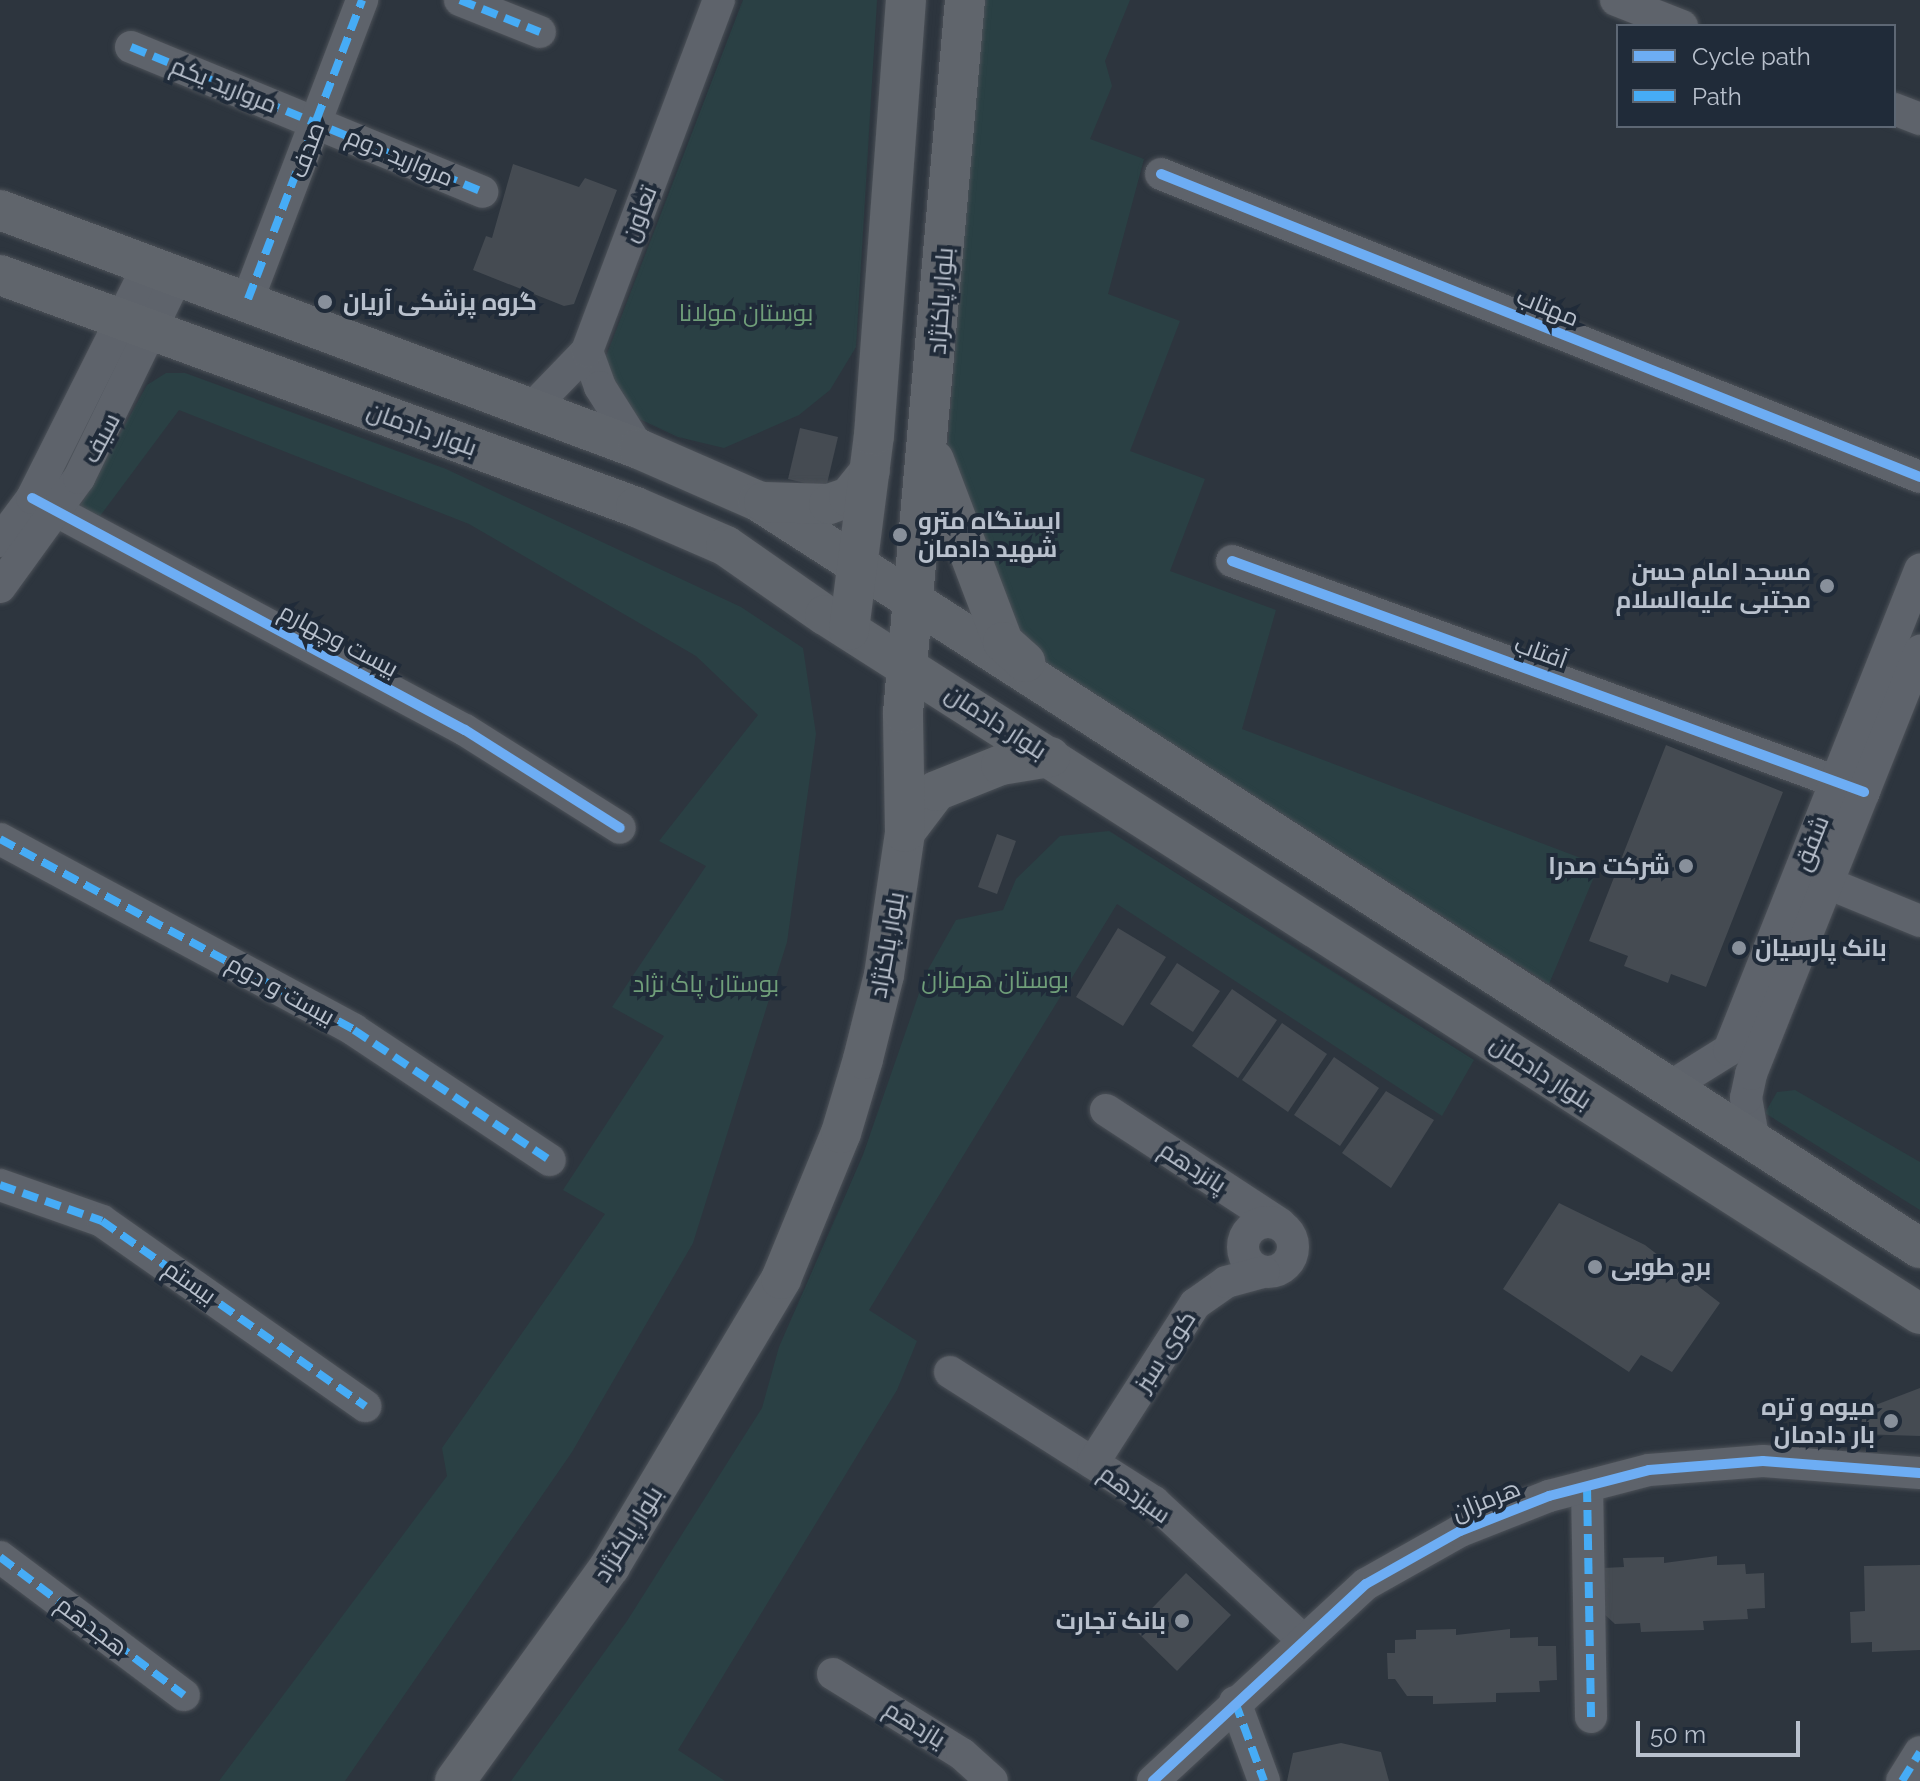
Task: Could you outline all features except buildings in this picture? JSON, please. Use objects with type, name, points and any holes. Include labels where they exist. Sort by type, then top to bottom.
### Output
[{"type":"main road","points":[[849,630],[861,567],[872,453],[906,0]]},
{"type":"main road","name":"بلوار پاکنژاد","points":[[455,1781],[610,1566],[781,1279],[841,1133],[863,1059],[884,975],[905,832],[908,666],[917,603],[965,0]]},
{"type":"main road","points":[[0,210],[248,299],[530,410],[639,449],[758,501],[1920,1248]]},
{"type":"main road","name":"بلوار دادمان","points":[[0,275],[137,328],[636,507],[726,546],[849,630],[1920,1314]]},
{"type":"main road","points":[[872,453],[901,459],[930,450],[1003,642],[1066,700]]},
{"type":"main road","points":[[758,501],[829,504],[849,497],[872,453]]},
{"type":"main road","points":[[905,832],[936,791],[1001,765],[1050,757]]},
{"type":"street","name":"صدف","points":[[248,299],[318,123],[362,0]]},
{"type":"street","points":[[460,0],[540,32]]},
{"type":"street","name":"تعاون","points":[[530,410],[587,351],[719,0]]},
{"type":"street","points":[[1616,0],[1677,24]]},
{"type":"street","name":"مروارید یکم","points":[[131,47],[318,123]]},
{"type":"street","points":[[1896,110],[1920,119]]},
{"type":"street","name":"مروارید دوم","points":[[318,123],[482,192]]},
{"type":"street","name":"مهتاب","points":[[1161,174],[1920,477]]},
{"type":"street","name":"سیف","points":[[0,587],[137,328],[163,269]]},
{"type":"street","points":[[587,351],[600,387],[639,449]]},
{"type":"street","name":"سیف","points":[[0,541],[46,505]]},
{"type":"street","name":"بیست وچهارم","points":[[46,505],[465,730],[620,828]]},
{"type":"street","name":"آفتاب","points":[[1232,561],[1850,786]]},
{"type":"street","name":"شفق","points":[[1894,714],[1920,570]]},
{"type":"street","name":"شفق","points":[[1668,1088],[1729,1050],[1813,877],[1850,786],[1894,714],[1920,651]]},
{"type":"street","name":"بیست و دوم","points":[[0,839],[354,1030],[550,1160]]},
{"type":"street","points":[[1813,877],[1920,921]]},
{"type":"street","name":"شفق","points":[[1754,1142],[1746,1098],[1751,1074],[1813,877]]},
{"type":"street","name":"پانزدهم","points":[[1106,1110],[1280,1224],[1292,1237],[1292,1255],[1282,1269],[1264,1272]]},
{"type":"street","name":"بیستم","points":[[0,1185],[102,1221],[365,1406]]},
{"type":"street","name":"کوی سبز","points":[[1093,1463],[1195,1304],[1226,1282],[1264,1272]]},
{"type":"street","name":"سیزدهم","points":[[950,1372],[1154,1502],[1302,1639]]},
{"type":"street","name":"هرمزان","points":[[1153,1781],[1302,1639],[1366,1584],[1460,1531],[1587,1486],[1649,1470],[1763,1461],[1920,1473]]},
{"type":"street","points":[[1587,1486],[1591,1717]]},
{"type":"street","name":"هجدهم","points":[[0,1557],[184,1695]]},
{"type":"street","name":"یازدهم","points":[[833,1674],[962,1754],[992,1781]]},
{"type":"street","points":[[1235,1702],[1264,1781]]},
{"type":"street","points":[[1902,1781],[1920,1752]]},
{"type":"green space","name":"بوستان مولانا","points":[[743,0],[877,0],[856,347],[830,390],[799,415],[724,448],[678,437],[633,416],[602,367]]},
{"type":"green space","points":[[981,0],[1130,0],[1105,61],[1112,86],[1090,139],[1144,159],[1108,294],[1180,321],[1130,451],[1205,479],[1170,571],[1276,610],[1242,729],[1599,865],[1549,984],[1023,648],[951,482],[948,444]]},
{"type":"green space","name":"بوستان پاک نژاد","points":[[166,373],[185,373],[446,469],[741,607],[803,648],[816,734],[787,942],[693,1243],[572,1452],[345,1781],[219,1781],[447,1476],[442,1448],[605,1214],[563,1190],[664,1036],[612,1007],[706,866],[659,841],[758,715],[696,656],[469,524],[179,410],[100,516],[79,508],[147,385]]},
{"type":"green space","name":"بوستان هرمزان","points":[[1109,831],[1474,1060],[1442,1116],[1117,904],[869,1310],[917,1341],[897,1390],[678,1750],[725,1781],[511,1781],[627,1621],[762,1408],[779,1347],[863,1155],[926,973],[956,920],[1003,910],[1016,879],[1060,836]]},
{"type":"green space","points":[[1795,1090],[1920,1162],[1920,1210],[1765,1113],[1777,1092]]},
{"type":"marked path","points":[[248,299],[362,0]]},
{"type":"marked path","points":[[460,0],[540,32]]},
{"type":"marked path","points":[[131,47],[482,192]]},
{"type":"marked path","points":[[0,839],[354,1030],[550,1160]]},
{"type":"marked path","points":[[0,1185],[102,1221],[365,1406]]},
{"type":"marked path","points":[[1587,1486],[1591,1717]]},
{"type":"marked path","points":[[0,1557],[184,1695]]},
{"type":"marked path","points":[[1235,1702],[1264,1781]]},
{"type":"marked path","points":[[1902,1781],[1920,1752]]},
{"type":"cycle path","points":[[1161,174],[1920,477]]},
{"type":"cycle path","points":[[32,498],[465,730],[620,828]]},
{"type":"cycle path","points":[[1232,561],[1864,792]]},
{"type":"cycle path","points":[[1153,1781],[1366,1584],[1460,1531],[1549,1496],[1649,1470],[1763,1461],[1920,1473]]},
{"type":"place","name":"گروه پزشکی آریان","points":[[325,302]]},
{"type":"place","name":"ایستگاه مترو شهید دادمان","points":[[900,535]]},
{"type":"place","name":"مسجد امام حسن مجتبی علیه‌السلام","points":[[1827,586]]},
{"type":"place","name":"شرکت صدرا","points":[[1686,866]]},
{"type":"place","name":"بانک پارسیان","points":[[1739,948]]},
{"type":"place","name":"برج طوبی","points":[[1595,1267]]},
{"type":"place","name":"میوه و تره بار دادمان","points":[[1891,1421]]},
{"type":"place","name":"بانک تجارت","points":[[1182,1621]]}]
